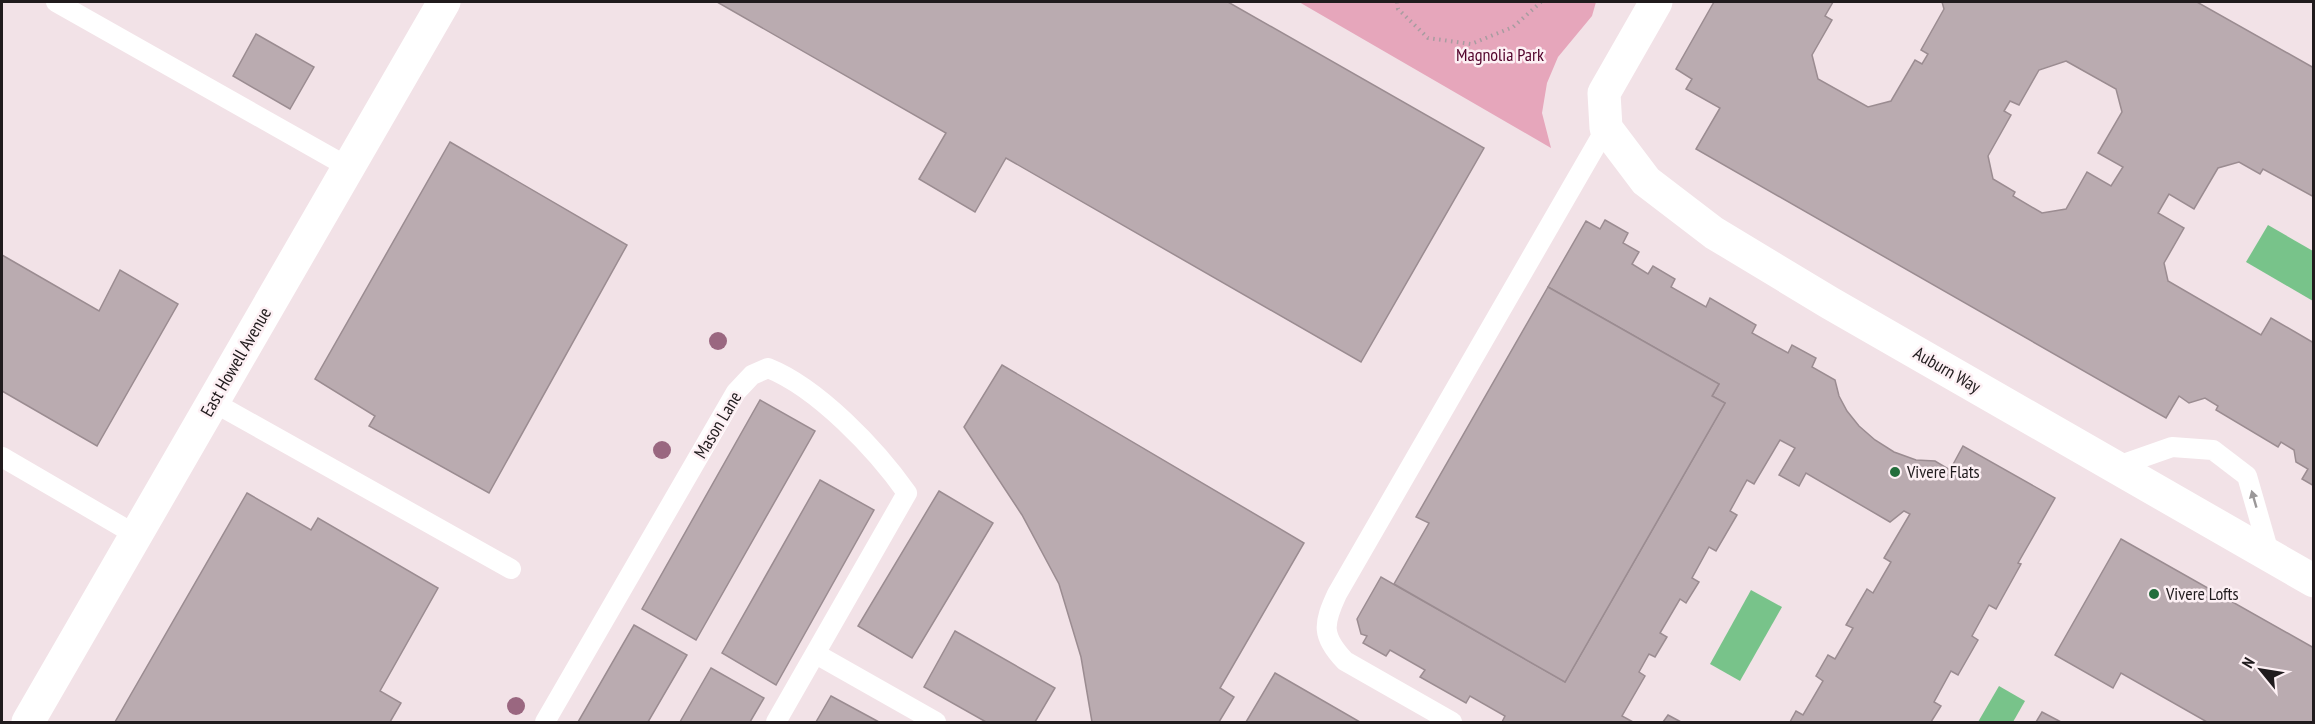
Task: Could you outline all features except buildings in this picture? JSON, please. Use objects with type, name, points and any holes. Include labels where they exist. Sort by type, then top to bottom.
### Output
[{"type":"street","name":"East Howell Avenue","points":[[28,723],[444,2]]},
{"type":"street","points":[[1606,128],[1604,93],[1656,2]]},
{"type":"street","name":"Auburn Way","points":[[1606,128],[1646,181],[1714,233],[1840,309],[2313,580]]},
{"type":"lane","points":[[56,2],[348,167]]},
{"type":"lane","points":[[1452,723],[1345,661],[1331,646],[1325,620],[1336,594],[1606,128]]},
{"type":"lane","name":"Mason Lane","points":[[545,723],[736,392],[752,375],[768,368],[780,373],[816,398],[855,432],[888,467],[907,493],[776,723]]},
{"type":"lane","points":[[213,402],[511,569]]},
{"type":"lane","points":[[2115,467],[2172,447],[2213,450],[2247,476],[2270,556]]},
{"type":"lane","points":[[2,457],[136,535]]},
{"type":"lane","points":[[816,654],[936,723]]},
{"type":"path","points":[[1397,2],[1398,9],[1428,38],[1471,44],[1513,27],[1541,2]]},
{"type":"green space","name":"Magnolia Park","points":[[1299,2],[1596,2],[1592,16],[1558,57],[1547,83],[1542,113],[1551,148]]},
{"type":"shaded area","points":[[2268,225],[2313,251],[2313,301],[2246,262]]},
{"type":"shaded area","points":[[1751,590],[1782,607],[1740,681],[1710,664]]},
{"type":"shaded area","points":[[1999,686],[2025,701],[2013,722],[1978,722]]},
{"type":"place","name":"Vivere Flats","points":[[1895,472]]},
{"type":"place","name":"Vivere Lofts","points":[[2154,594]]}]
